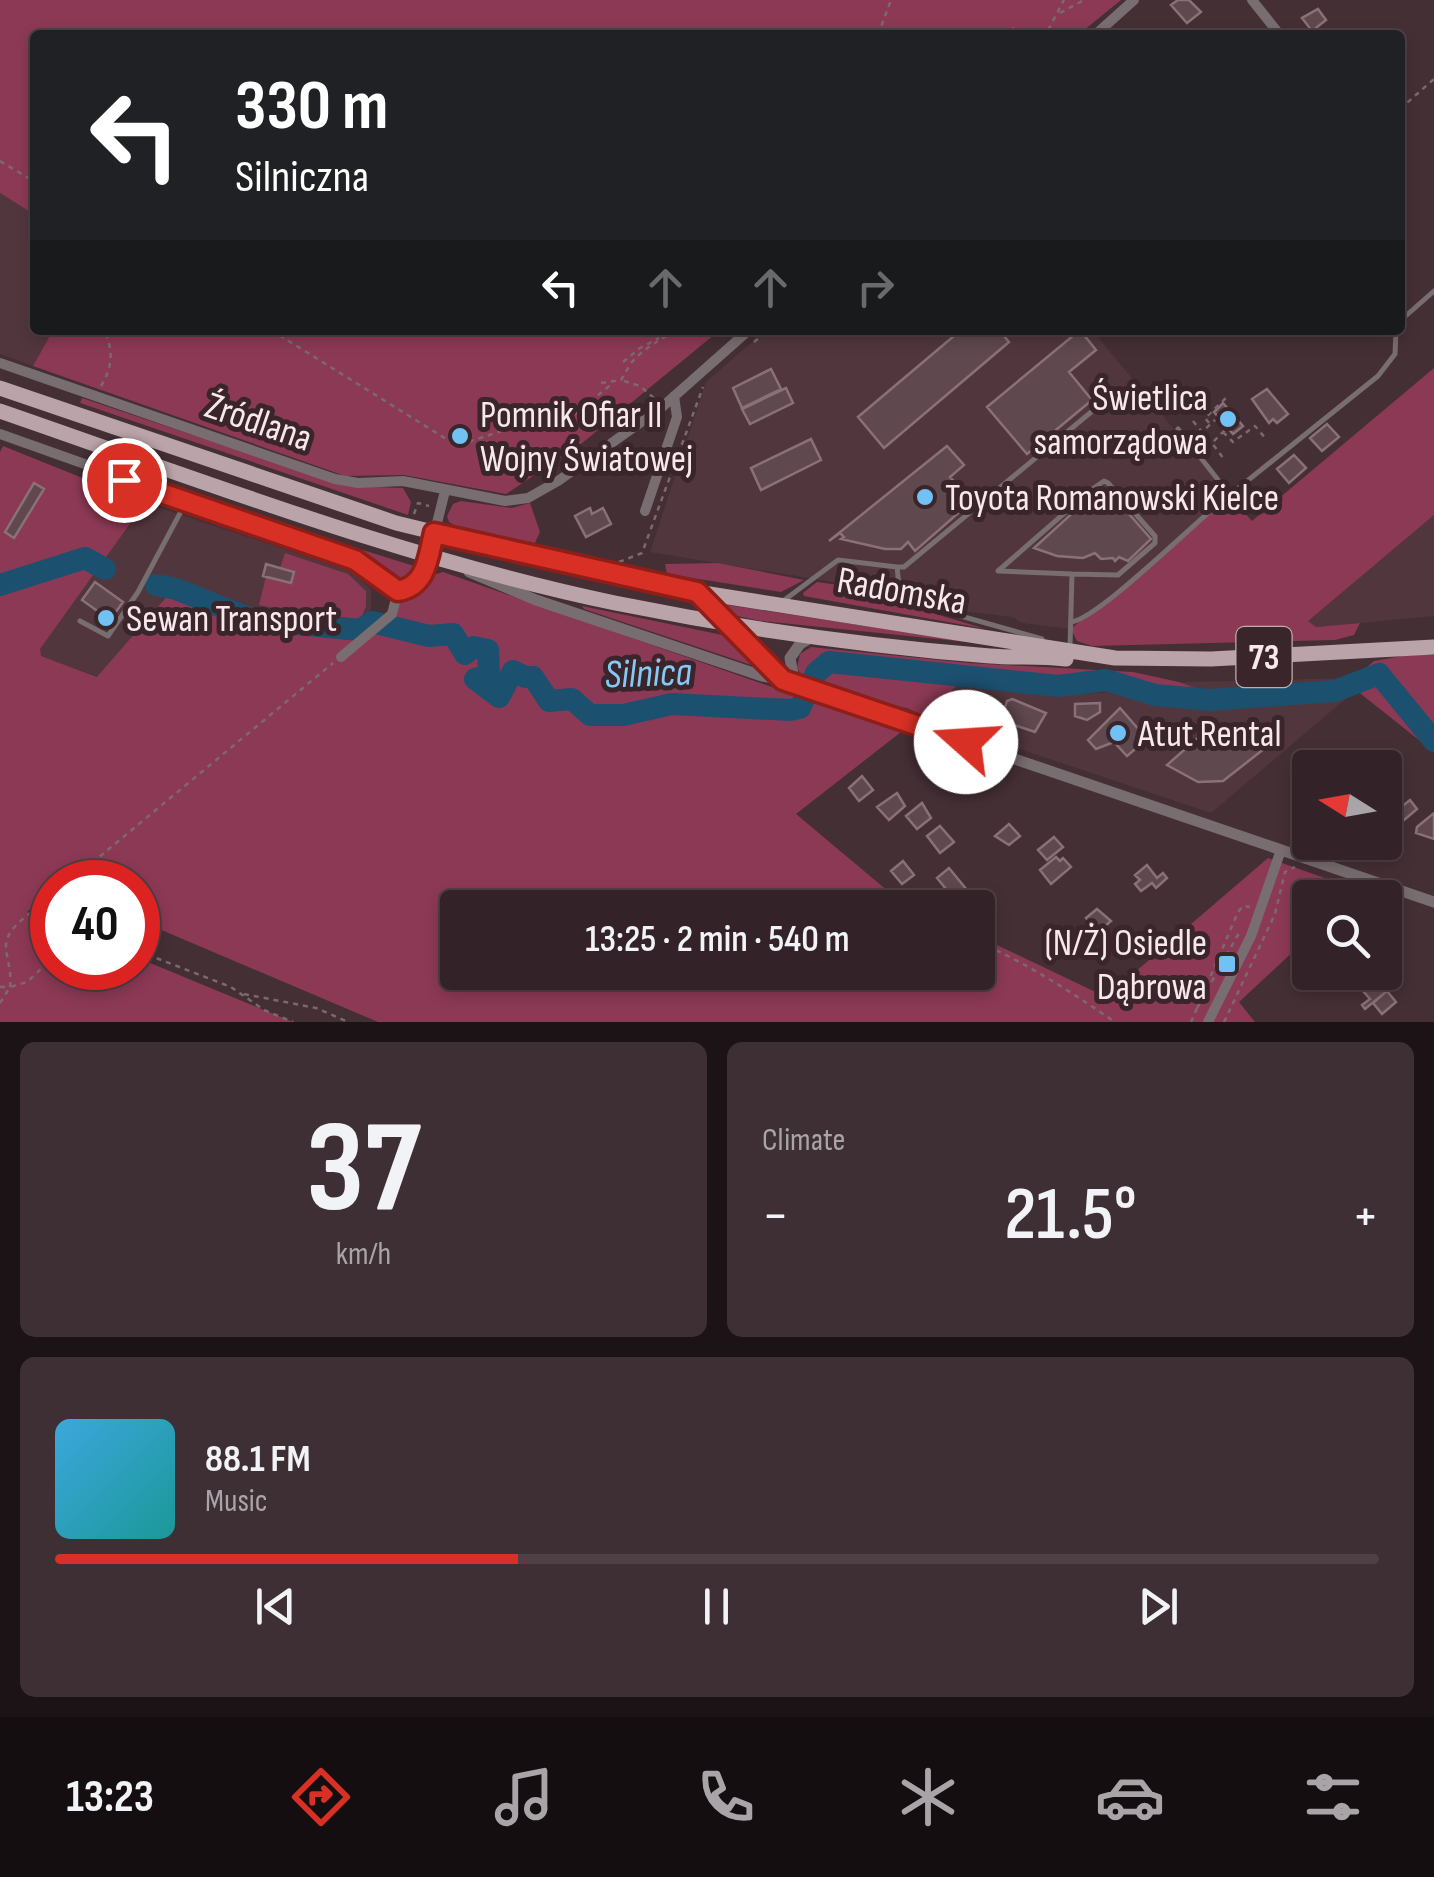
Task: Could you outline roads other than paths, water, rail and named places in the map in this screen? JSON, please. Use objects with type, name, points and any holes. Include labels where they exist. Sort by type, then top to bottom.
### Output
[{"type":"main road","name":"73","points":[[0,388],[339,505],[434,533],[697,592]]},
{"type":"main road","name":"73","points":[[0,411],[452,563],[613,602],[812,637]]},
{"type":"main road","name":"Radomska","points":[[697,592],[1094,656]]},
{"type":"main road","name":"Radomska","points":[[812,637],[994,656],[1070,659],[1094,656],[1212,660],[1434,647]]},
{"type":"street","points":[[1101,30],[1134,0]]},
{"type":"street","points":[[1252,0],[1276,30]]},
{"type":"street","points":[[645,512],[676,417],[674,396],[743,335]]},
{"type":"street","name":"Źródlana","points":[[0,363],[336,479],[358,483],[403,481],[505,500],[528,498],[558,481],[674,396]]},
{"type":"street","points":[[0,434],[355,560],[398,591],[411,589],[421,578],[445,491]]},
{"type":"street","points":[[452,563],[536,600],[1434,902]]},
{"type":"street","points":[[341,657],[392,614],[398,591]]},
{"type":"street","points":[[697,592],[783,680]]},
{"type":"street","points":[[800,686],[790,658],[800,644],[812,637]]},
{"type":"street","points":[[1208,1022],[1242,958],[1256,908],[1281,850]]},
{"type":"lane","points":[[1405,317],[1434,291]]},
{"type":"lane","points":[[1071,622],[1077,622],[1105,602],[1378,376],[1395,354],[1396,335]]},
{"type":"lane","points":[[780,603],[838,560],[904,567],[1119,389]]},
{"type":"lane","points":[[1178,430],[1230,496]]},
{"type":"lane","points":[[1104,481],[1155,536],[1156,543],[1118,575],[1072,574],[998,570],[1104,481]]},
{"type":"lane","points":[[80,621],[108,636],[138,592],[186,502]]},
{"type":"lane","points":[[898,566],[899,586],[911,602],[1067,649],[1072,574]]},
{"type":"waterway","name":"Silnica","points":[[0,585],[85,558],[105,569]]},
{"type":"waterway","name":"Silnica","points":[[156,585],[254,620],[360,630],[372,622],[429,636],[453,634],[465,654],[473,647],[488,650],[489,675],[475,679],[499,697],[513,671],[533,677],[549,701],[572,699],[590,715],[623,715],[672,704],[800,708],[816,673],[829,662],[1058,686],[1106,680],[1155,695],[1210,700],[1335,691],[1379,674],[1434,741]]},
{"type":"place","name":"Świetlica samorządowa","points":[[1228,419]]},
{"type":"place","name":"Pomnik Ofiar II Wojny Światowej","points":[[460,436]]},
{"type":"place","name":"Toyota Romanowski Kielce","points":[[925,497]]},
{"type":"place","name":"Sewan Transport","points":[[106,618]]},
{"type":"place","name":"Atut Rental","points":[[1118,733]]},
{"type":"place","name":"(N/Ż) Osiedle Dąbrowa","points":[[1227,964]]}]
